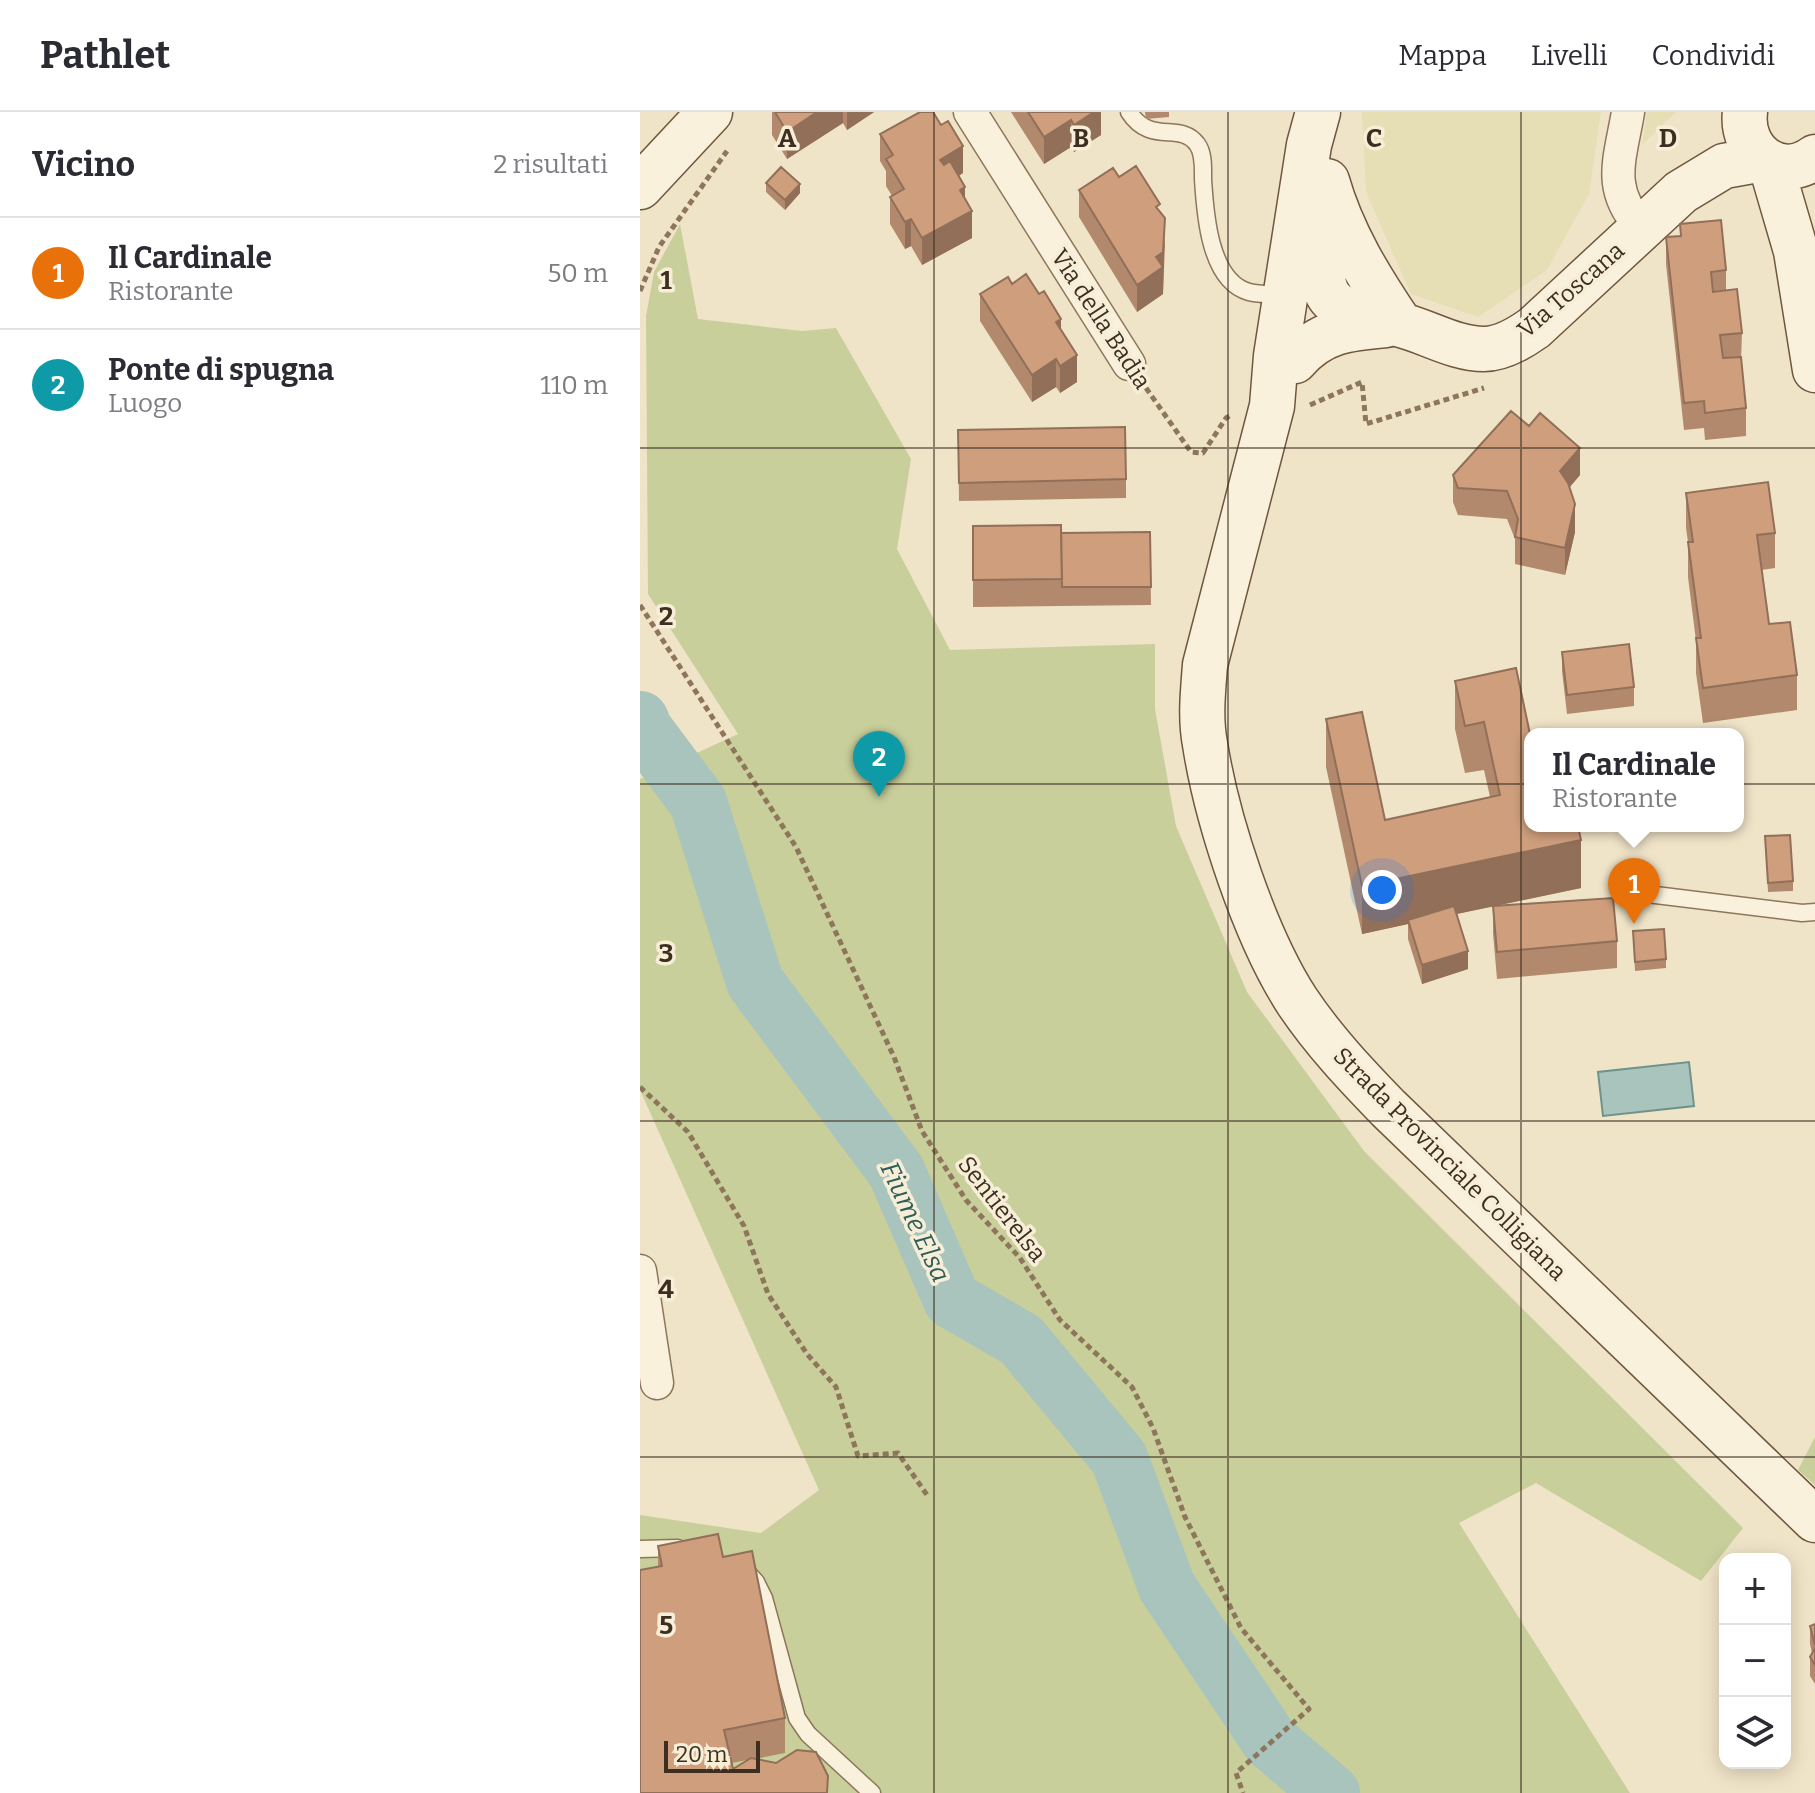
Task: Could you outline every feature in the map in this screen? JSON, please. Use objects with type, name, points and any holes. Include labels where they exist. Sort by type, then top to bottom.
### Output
[{"type":"main road","name":"Via Toscana","points":[[1681,192],[1714,136],[1733,112]]},
{"type":"main road","points":[[1745,112],[1746,137],[1797,161],[1796,251],[1815,370]]},
{"type":"main road","points":[[640,187],[709,127]]},
{"type":"main road","name":"Strada Provinciale Colligiana","points":[[1320,138],[1309,290],[1295,361],[1273,407],[1212,628],[1205,665],[1202,707],[1205,744],[1225,828],[1245,889],[1277,964],[1310,1019],[1369,1088],[1815,1520]]},
{"type":"main road","points":[[1320,138],[1336,213],[1401,325]]},
{"type":"main road","name":"Via Toscana","points":[[1309,290],[1332,268],[1401,325],[1467,347],[1484,349],[1507,344],[1534,328],[1681,192],[1724,166],[1797,161]]},
{"type":"main road","name":"Strada Provinciale Colligiana","points":[[1273,407],[1276,356],[1309,290]]},
{"type":"main road","name":"Via Toscana","points":[[1295,361],[1315,341],[1335,332],[1401,325]]},
{"type":"street","name":"Via della Badia","points":[[970,112],[1129,364]]},
{"type":"street","points":[[1628,112],[1618,184],[1627,212],[1641,227]]},
{"type":"street","points":[[640,1271],[657,1383]]},
{"type":"lane","points":[[1129,112],[1136,122],[1148,130],[1185,134],[1199,146],[1207,227],[1220,264],[1231,282],[1250,293],[1309,290]]},
{"type":"lane","points":[[1631,892],[1811,916]]},
{"type":"lane","points":[[640,1549],[676,1547],[698,1551]]},
{"type":"lane","points":[[729,1561],[752,1576],[764,1598],[799,1723],[872,1793]]},
{"type":"path","points":[[640,291],[659,247],[728,152],[709,127]]},
{"type":"path","name":"Via della Badia","points":[[1129,364],[1191,452],[1203,453],[1226,418],[1273,407]]},
{"type":"path","points":[[1273,407],[1362,382],[1366,424],[1486,387]]},
{"type":"path","name":"Sentierelsa","points":[[640,605],[796,847],[894,1057],[922,1131],[966,1200],[1020,1258],[1060,1320],[1132,1387],[1153,1428],[1185,1517],[1241,1628],[1309,1709],[1236,1773],[1243,1793]]},
{"type":"path","points":[[640,1087],[688,1132],[744,1226],[768,1294],[807,1354],[836,1387],[858,1456],[898,1453],[927,1495]]},
{"type":"shaded area","points":[[1362,112],[1601,112],[1589,194],[1547,270],[1478,317],[1411,294],[1366,192]]},
{"type":"shaded area","points":[[1647,112],[1676,112],[1642,145]]},
{"type":"green space","points":[[680,224],[698,319],[802,331],[836,328],[911,459],[897,549],[950,650],[1155,644],[1155,709],[1176,826],[1247,992],[1364,1151],[1743,1528],[1723,1553],[1719,1553],[1719,1558],[1701,1581],[1536,1483],[1459,1523],[1630,1793],[640,1793],[640,1515],[761,1533],[819,1490],[640,1090],[640,779],[738,734],[648,594],[646,316],[654,272]]},
{"type":"green space","points":[[1815,1437],[1815,1485],[1798,1470]]},
{"type":"water","points":[[1689,1062],[1694,1106],[1603,1116],[1598,1072]]},
{"type":"building","points":[[775,112],[817,112],[787,132]]},
{"type":"building","points":[[920,112],[933,112],[941,125],[948,121],[963,146],[940,160],[944,165],[950,161],[965,187],[960,190],[972,211],[922,238],[911,219],[905,222],[890,197],[904,189],[886,159],[893,155],[880,134]]},
{"type":"building","points":[[1028,112],[1094,112],[1074,125],[1071,120],[1044,137]]},
{"type":"building","points":[[1136,166],[1160,204],[1156,207],[1165,218],[1163,252],[1156,257],[1163,267],[1137,285],[1079,190],[1113,168],[1119,177]]},
{"type":"building","points":[[781,167],[800,184],[785,200],[766,183]]},
{"type":"building","points":[[1721,220],[1726,270],[1711,272],[1713,292],[1737,289],[1742,333],[1720,335],[1723,358],[1741,357],[1746,408],[1705,413],[1704,401],[1684,403],[1666,237],[1681,236],[1680,224]]},
{"type":"building","points":[[1026,274],[1039,294],[1044,291],[1061,319],[1056,322],[1077,355],[1060,366],[1056,359],[1032,375],[980,294],[1008,277],[1012,284]]},
{"type":"building","points":[[1511,411],[1529,426],[1540,413],[1580,448],[1560,471],[1575,504],[1565,548],[1515,537],[1518,519],[1507,491],[1458,488],[1453,475]]},
{"type":"building","points":[[1125,427],[1126,479],[959,483],[958,430]]},
{"type":"building","points":[[1768,482],[1775,533],[1757,535],[1769,624],[1790,622],[1797,675],[1703,688],[1696,638],[1701,638],[1688,542],[1693,542],[1686,493]]},
{"type":"building","points":[[1061,525],[1062,579],[973,580],[973,526]]},
{"type":"building","points":[[1150,532],[1151,587],[1062,587],[1061,533]]},
{"type":"building","points":[[1629,644],[1634,687],[1567,695],[1562,652]]},
{"type":"building","points":[[1516,668],[1529,728],[1524,728],[1524,832],[1579,832],[1581,840],[1362,886],[1326,719],[1362,712],[1385,820],[1500,795],[1484,722],[1465,726],[1455,681]]},
{"type":"building","points":[[1790,835],[1793,881],[1768,883],[1765,836]]},
{"type":"building","points":[[1613,898],[1617,941],[1497,952],[1493,906]]},
{"type":"building","points":[[1454,906],[1468,951],[1422,965],[1408,920]]},
{"type":"building","points":[[1664,929],[1666,959],[1635,962],[1633,931]]},
{"type":"building","points":[[718,1534],[723,1557],[752,1551],[785,1718],[724,1730],[733,1769],[751,1758],[776,1763],[797,1750],[816,1752],[828,1776],[827,1793],[640,1793],[640,1570],[662,1566],[658,1546]]},
{"type":"building","points":[[1815,1624],[1815,1645],[1810,1626]]},
{"type":"building","points":[[1815,1648],[1815,1665],[1810,1657]]},
{"type":"waterway","name":"Fiume Elsa","points":[[640,720],[644,730],[698,802],[755,982],[896,1171],[952,1300],[1021,1340],[1119,1458],[1167,1587],[1270,1741],[1331,1793]]},
{"type":"place","name":"Ponte di spugna","points":[[879,797]]},
{"type":"place","name":"Il Cardinale","points":[[1634,924]]}]
